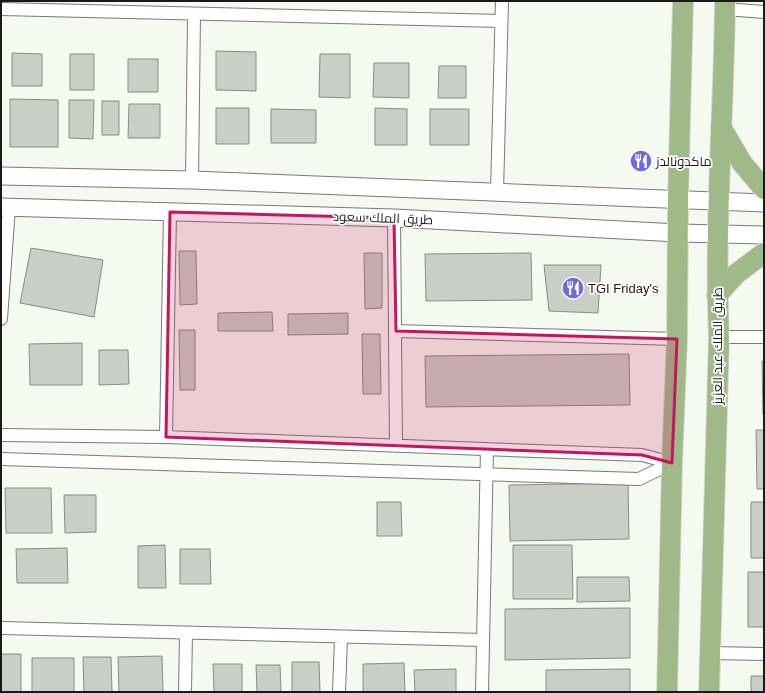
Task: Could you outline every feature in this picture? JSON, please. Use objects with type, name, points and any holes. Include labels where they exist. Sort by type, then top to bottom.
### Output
[{"type":"highway","points":[[667,692],[672,463],[677,339],[678,199],[683,1]]},
{"type":"highway","name":"طريق الملك عبد العزيز","points":[[709,692],[719,337],[717,294],[718,235],[725,5]]},
{"type":"highway","points":[[721,127],[742,164],[764,189]]},
{"type":"highway","points":[[717,294],[736,274],[764,253]]},
{"type":"main road","points":[[1,176],[192,180],[764,203]]},
{"type":"main road","name":"طريق الملك سعود","points":[[5,207],[394,218],[718,235],[764,235]]},
{"type":"street","points":[[497,192],[502,1]]},
{"type":"street","points":[[725,5],[764,12]]},
{"type":"street","points":[[1,9],[501,21]]},
{"type":"street","points":[[192,180],[194,14]]},
{"type":"street","points":[[1,319],[5,207]]},
{"type":"street","points":[[166,437],[170,212]]},
{"type":"street","points":[[394,218],[396,446]]},
{"type":"street","points":[[396,331],[677,339]]},
{"type":"street","points":[[719,337],[764,337]]},
{"type":"street","points":[[1,435],[166,437],[642,455],[672,463]]},
{"type":"street","points":[[482,692],[487,449]]},
{"type":"street","points":[[1,459],[639,478],[672,463]]},
{"type":"street","points":[[1,628],[483,640]]},
{"type":"street","points":[[185,692],[186,633]]},
{"type":"street","points":[[339,692],[341,637]]},
{"type":"street","points":[[710,652],[764,654]]},
{"type":"highlighted area","points":[[170,212],[394,218],[396,331],[677,339],[672,463],[642,455],[166,437]]},
{"type":"building","points":[[216,51],[256,52],[256,91],[216,90]]},
{"type":"building","points":[[12,53],[42,54],[42,86],[12,86]]},
{"type":"building","points":[[70,54],[94,54],[94,90],[70,90]]},
{"type":"building","points":[[320,54],[350,54],[350,98],[319,97]]},
{"type":"building","points":[[128,59],[158,59],[158,92],[128,92]]},
{"type":"building","points":[[374,63],[409,63],[409,98],[373,97]]},
{"type":"building","points":[[439,66],[466,66],[466,98],[438,98]]},
{"type":"building","points":[[10,99],[58,100],[58,147],[10,147]]},
{"type":"building","points":[[69,100],[94,100],[93,139],[69,138]]},
{"type":"building","points":[[102,101],[119,101],[119,135],[102,135]]},
{"type":"building","points":[[129,104],[160,104],[160,138],[128,138]]},
{"type":"building","points":[[216,108],[249,108],[249,144],[216,144]]},
{"type":"building","points":[[375,108],[407,109],[407,145],[375,145]]},
{"type":"building","points":[[271,109],[316,110],[316,143],[271,143]]},
{"type":"building","points":[[430,109],[469,109],[469,145],[430,145]]},
{"type":"building","points":[[31,248],[103,260],[94,317],[20,303]]},
{"type":"building","points":[[179,251],[196,251],[197,304],[180,305]]},
{"type":"building","points":[[364,253],[382,253],[382,308],[365,309]]},
{"type":"building","points":[[531,253],[532,300],[426,301],[425,254]]},
{"type":"building","name":"TGI Friday's","points":[[544,265],[601,265],[598,313],[549,311]]},
{"type":"building","points":[[272,312],[273,331],[218,331],[218,313]]},
{"type":"building","points":[[348,313],[348,334],[288,335],[288,314]]},
{"type":"building","points":[[179,330],[195,330],[195,390],[180,390]]},
{"type":"building","points":[[362,334],[380,334],[381,394],[363,394]]},
{"type":"building","points":[[82,343],[82,385],[30,385],[29,344]]},
{"type":"building","points":[[99,350],[128,350],[129,384],[99,385]]},
{"type":"building","points":[[629,354],[630,405],[426,407],[425,356]]},
{"type":"building","points":[[762,361],[764,361],[764,415],[763,415]]},
{"type":"building","points":[[756,430],[764,430],[764,489],[757,489]]},
{"type":"building","points":[[628,483],[629,539],[510,541],[509,485]]},
{"type":"building","points":[[5,488],[51,488],[52,533],[6,533]]},
{"type":"building","points":[[64,495],[96,495],[96,532],[65,533]]},
{"type":"building","points":[[377,502],[401,502],[402,536],[377,536]]},
{"type":"building","points":[[751,502],[764,502],[764,558],[751,558]]},
{"type":"building","points":[[165,545],[166,588],[138,588],[138,546]]},
{"type":"building","points":[[513,545],[572,545],[573,599],[513,599]]},
{"type":"building","points":[[67,548],[68,583],[17,583],[16,549]]},
{"type":"building","points":[[180,549],[210,549],[211,584],[180,584]]},
{"type":"building","points":[[748,572],[764,572],[764,627],[748,627]]},
{"type":"building","points":[[577,577],[629,577],[630,601],[577,602]]},
{"type":"building","points":[[630,608],[630,658],[505,660],[505,609]]},
{"type":"building","points":[[1,654],[21,654],[21,692],[1,692]]},
{"type":"building","points":[[162,656],[163,692],[119,692],[118,657]]},
{"type":"building","points":[[83,657],[111,657],[112,692],[84,692]]},
{"type":"building","points":[[32,658],[74,658],[74,692],[32,692]]},
{"type":"building","points":[[292,662],[319,662],[320,692],[292,692]]},
{"type":"building","points":[[404,663],[405,692],[363,692],[363,664]]},
{"type":"building","points":[[213,664],[242,664],[242,692],[214,692]]},
{"type":"building","points":[[256,665],[280,665],[281,692],[257,692]]},
{"type":"building","points":[[456,669],[456,692],[415,692],[414,670]]},
{"type":"building","points":[[630,669],[630,692],[546,692],[546,670]]},
{"type":"building","points":[[751,676],[764,676],[764,692],[751,692]]},
{"type":"place","name":"ماكدونالدز","points":[[641,161]]},
{"type":"place","name":"TGI Friday's","points":[[573,288]]}]
